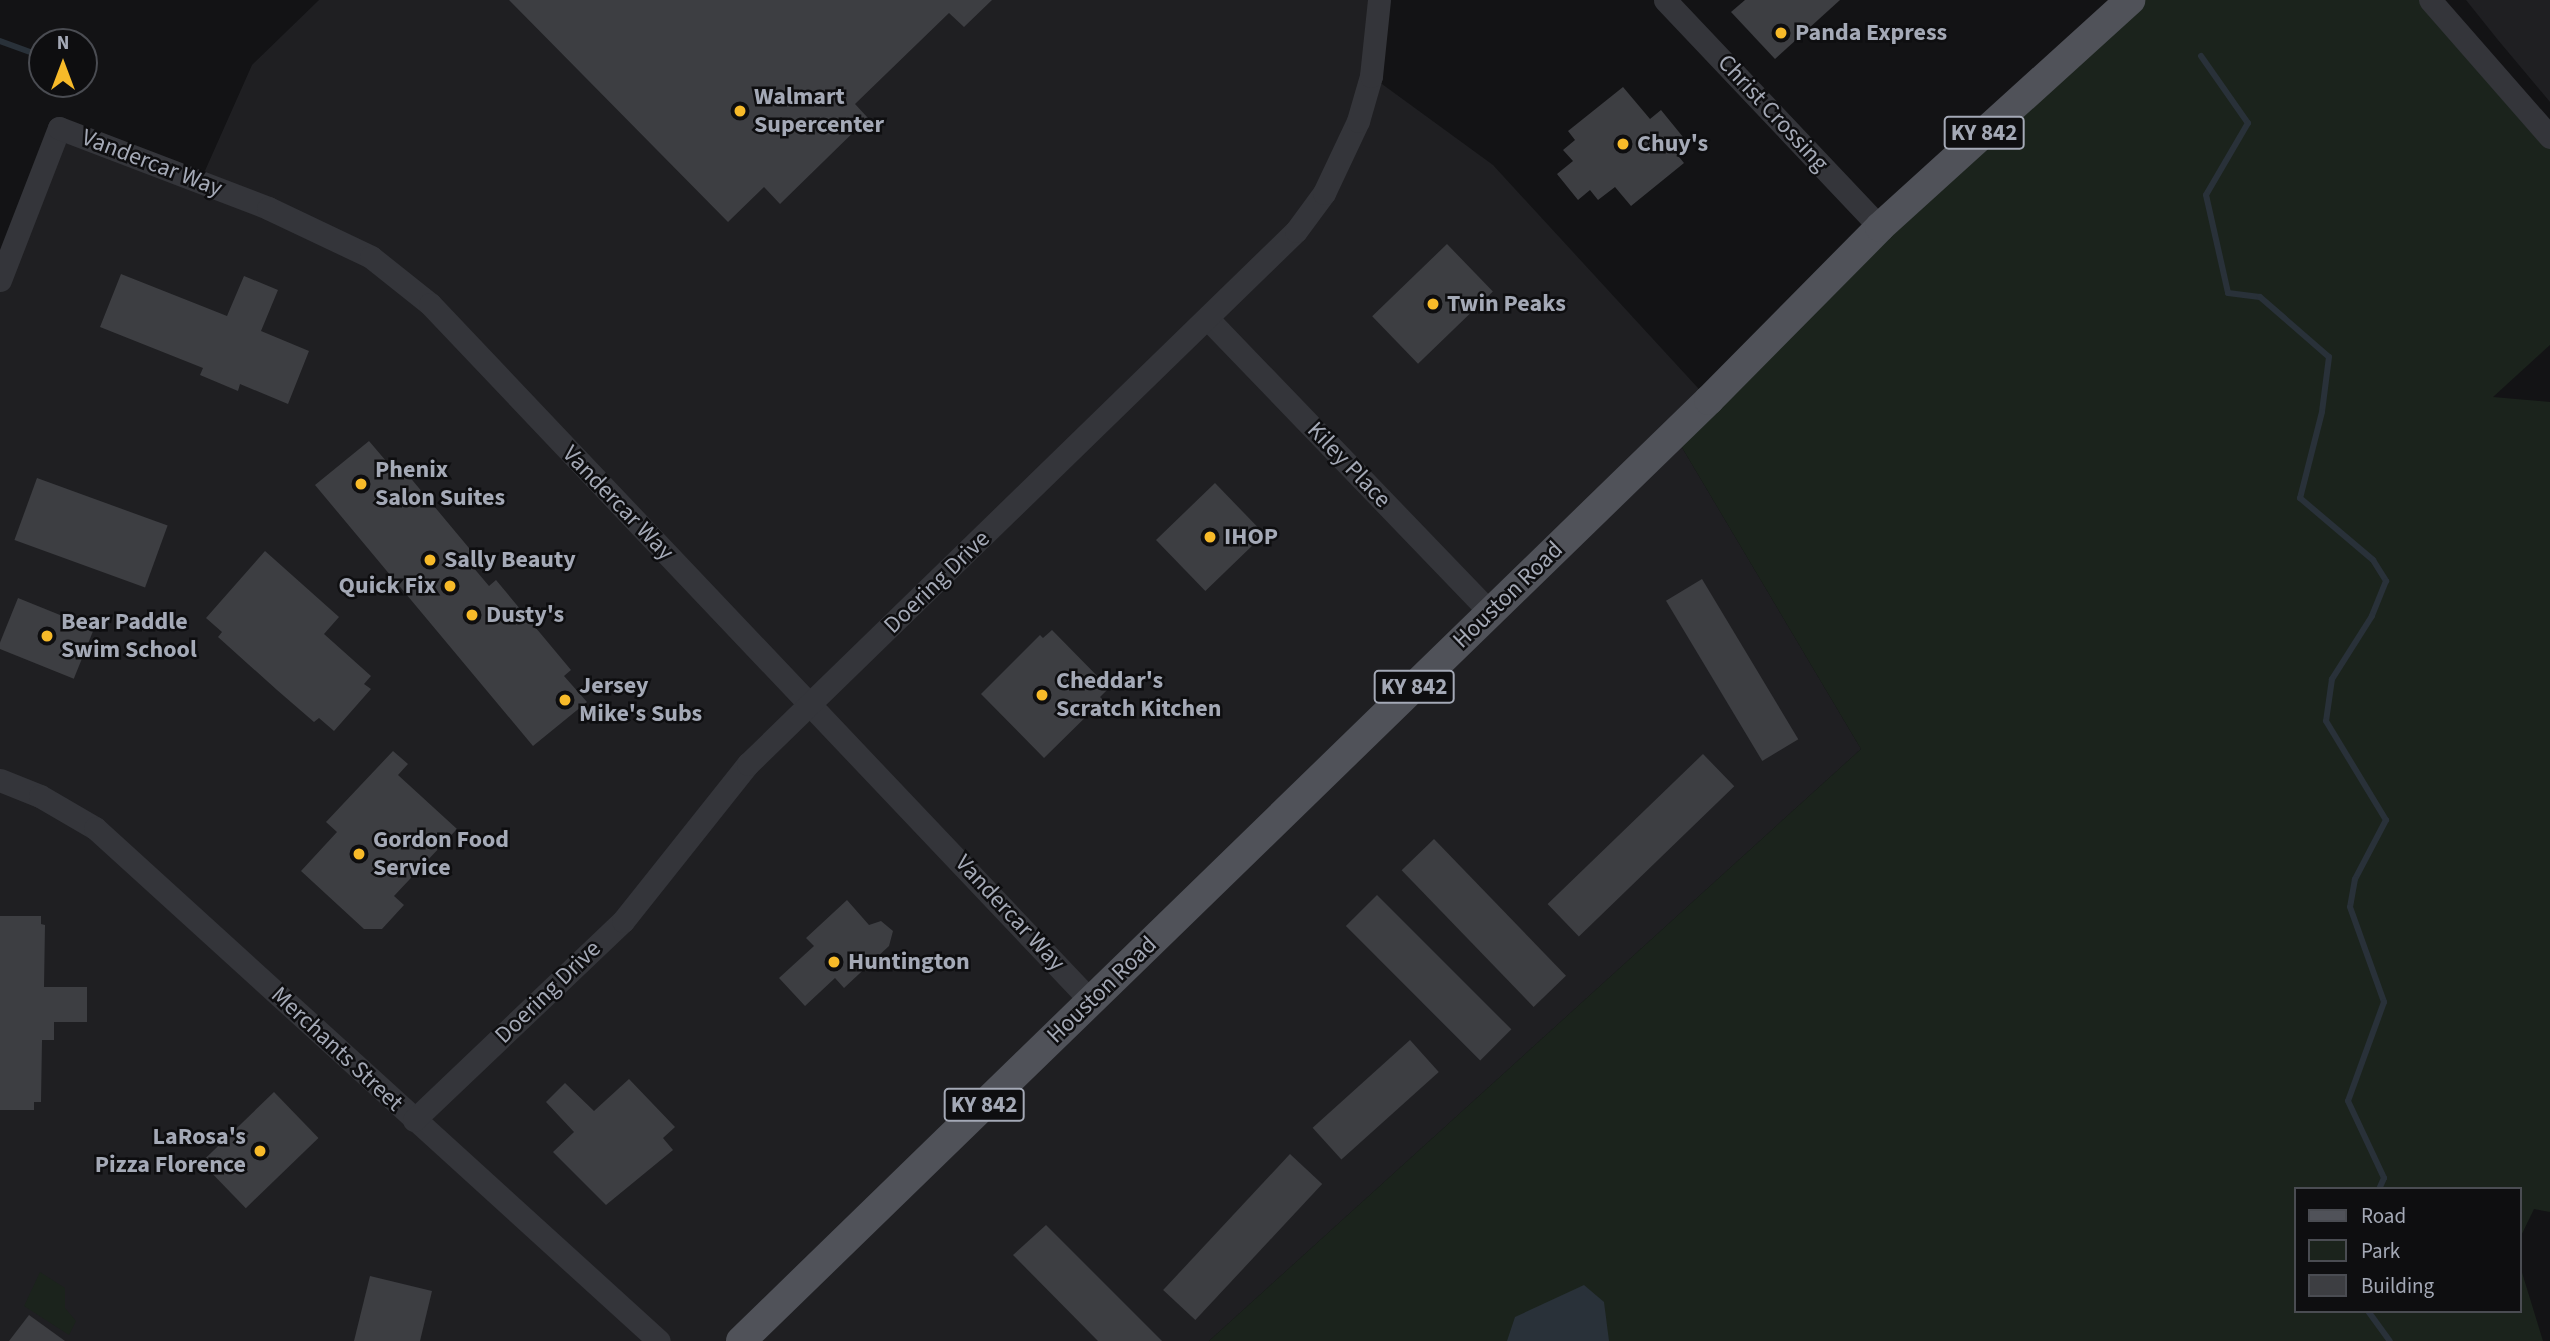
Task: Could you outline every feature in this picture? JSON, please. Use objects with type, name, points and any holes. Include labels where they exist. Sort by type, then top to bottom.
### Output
[{"type":"main road","name":"Houston Road","points":[[741,1341],[1490,612],[1880,227],[2130,0]]},
{"type":"street","name":"Doering Drive","points":[[414,1120],[622,921],[725,790],[1296,231],[1324,192],[1366,97],[1379,0]]},
{"type":"street","name":"Christ Crossing","points":[[1665,0],[1880,227]]},
{"type":"street","points":[[2430,0],[2550,137]]},
{"type":"street","name":"Vandercar Way","points":[[0,280],[60,128],[268,208],[371,257],[430,304],[1091,1001]]},
{"type":"street","name":"Kiley Place","points":[[1207,318],[1490,612]]},
{"type":"street","name":"Merchants Street","points":[[0,780],[40,796],[95,828],[659,1341]]},
{"type":"shaded area","points":[[319,0],[1379,0],[1371,76],[1493,165],[1709,400],[1674,434],[1861,749],[1209,1341],[0,1341],[0,280],[59,128],[200,182],[252,65]]},
{"type":"shaded area","points":[[2466,0],[2550,0],[2550,102],[2498,40]]},
{"type":"shaded area","points":[[1584,1285],[1604,1302],[1609,1341],[1507,1341],[1515,1317]]},
{"type":"green space","points":[[2130,0],[2430,0],[2550,137],[2550,345],[2493,397],[2550,402],[2550,1212],[2534,1209],[2522,1234],[2522,1187],[2294,1187],[2294,1313],[2522,1313],[2522,1273],[2543,1341],[1209,1341],[1861,749],[1674,434]]},
{"type":"green space","points":[[40,1272],[65,1288],[65,1308],[76,1321],[69,1335],[24,1306]]},
{"type":"building","name":"Walmart Supercenter","points":[[509,0],[992,0],[964,27],[949,13],[855,104],[868,118],[780,204],[764,187],[728,222]]},
{"type":"building","points":[[1745,0],[1840,0],[1775,59],[1731,12]]},
{"type":"building","name":"Chuy's","points":[[1623,87],[1650,119],[1661,110],[1683,137],[1671,147],[1684,163],[1631,206],[1615,187],[1598,200],[1590,190],[1578,200],[1557,174],[1573,161],[1563,150],[1575,140],[1568,131]]},
{"type":"building","name":"Twin Peaks","points":[[1447,244],[1493,291],[1418,364],[1372,316]]},
{"type":"building","points":[[121,274],[227,316],[244,276],[278,290],[261,331],[309,351],[288,404],[240,384],[238,391],[200,375],[203,368],[100,327]]},
{"type":"building","points":[[369,441],[392,468],[398,463],[474,554],[467,560],[489,586],[496,580],[571,670],[564,676],[587,702],[533,746],[315,485]]},
{"type":"building","points":[[37,478],[168,526],[145,588],[14,540]]},
{"type":"building","name":"IHOP","points":[[1215,483],[1264,534],[1205,591],[1156,540]]},
{"type":"building","points":[[265,551],[339,617],[324,634],[371,676],[364,684],[371,689],[334,731],[319,718],[314,722],[277,690],[218,637],[222,632],[206,618]]},
{"type":"building","points":[[1702,579],[1798,739],[1762,761],[1666,601]]},
{"type":"building","name":"Bear Paddle Swim School","points":[[18,598],[94,629],[74,679],[0,649],[0,643]]},
{"type":"building","name":"Cheddar's Scratch Kitchen","points":[[1052,630],[1109,688],[1100,697],[1103,700],[1044,758],[981,694],[1040,635],[1043,638]]},
{"type":"building","points":[[393,751],[408,764],[398,775],[457,829],[394,896],[404,905],[382,929],[364,929],[301,871],[337,832],[326,822]]},
{"type":"building","points":[[1703,754],[1734,786],[1579,936],[1548,904]]},
{"type":"building","points":[[1434,839],[1566,976],[1534,1007],[1402,870]]},
{"type":"building","points":[[1377,895],[1511,1029],[1480,1060],[1346,926]]},
{"type":"building","name":"Huntington","points":[[847,900],[869,925],[881,921],[893,931],[889,946],[844,988],[835,978],[805,1006],[779,978],[814,946],[806,938]]},
{"type":"building","points":[[0,916],[41,916],[41,924],[45,925],[44,987],[87,987],[87,1022],[54,1022],[54,1040],[42,1040],[41,1102],[34,1102],[34,1110],[0,1110]]},
{"type":"building","points":[[1410,1040],[1439,1072],[1341,1160],[1313,1128]]},
{"type":"building","points":[[629,1079],[675,1127],[663,1138],[673,1150],[606,1205],[553,1152],[574,1132],[546,1102],[565,1083],[594,1111]]},
{"type":"building","name":"LaRosa's Pizza Florence","points":[[274,1092],[318,1138],[246,1208],[201,1162]]},
{"type":"building","points":[[1290,1154],[1322,1184],[1195,1320],[1163,1290]]},
{"type":"building","points":[[1046,1225],[1162,1341],[1098,1341],[1013,1255]]},
{"type":"building","points":[[370,1276],[432,1291],[420,1341],[354,1341]]},
{"type":"building","points":[[29,1315],[65,1341],[9,1341]]},
{"type":"waterway","points":[[0,41],[28,51]]},
{"type":"waterway","points":[[2201,56],[2248,123],[2206,195],[2228,293],[2260,297],[2329,357],[2322,412],[2300,498],[2373,560],[2386,581],[2372,616],[2332,679],[2326,721],[2386,820],[2355,879],[2350,907],[2384,1002],[2348,1101],[2384,1178],[2380,1187]]},
{"type":"waterway","points":[[2369,1313],[2390,1341]]},
{"type":"place","name":"Panda Express","points":[[1781,33]]},
{"type":"place","name":"Walmart Supercenter","points":[[740,111]]},
{"type":"place","name":"Chuy's","points":[[1623,144]]},
{"type":"place","name":"Twin Peaks","points":[[1433,304]]},
{"type":"place","name":"Phenix Salon Suites","points":[[361,484]]},
{"type":"place","name":"IHOP","points":[[1210,537]]},
{"type":"place","name":"Sally Beauty","points":[[430,560]]},
{"type":"place","name":"Quick Fix","points":[[450,586]]},
{"type":"place","name":"Dusty's","points":[[472,615]]},
{"type":"place","name":"Bear Paddle Swim School","points":[[47,636]]},
{"type":"place","name":"Cheddar's Scratch Kitchen","points":[[1042,695]]},
{"type":"place","name":"Jersey Mike's Subs","points":[[565,700]]},
{"type":"place","name":"Gordon Food Service","points":[[359,854]]},
{"type":"place","name":"Huntington","points":[[834,962]]},
{"type":"place","name":"LaRosa's Pizza Florence","points":[[260,1151]]}]
